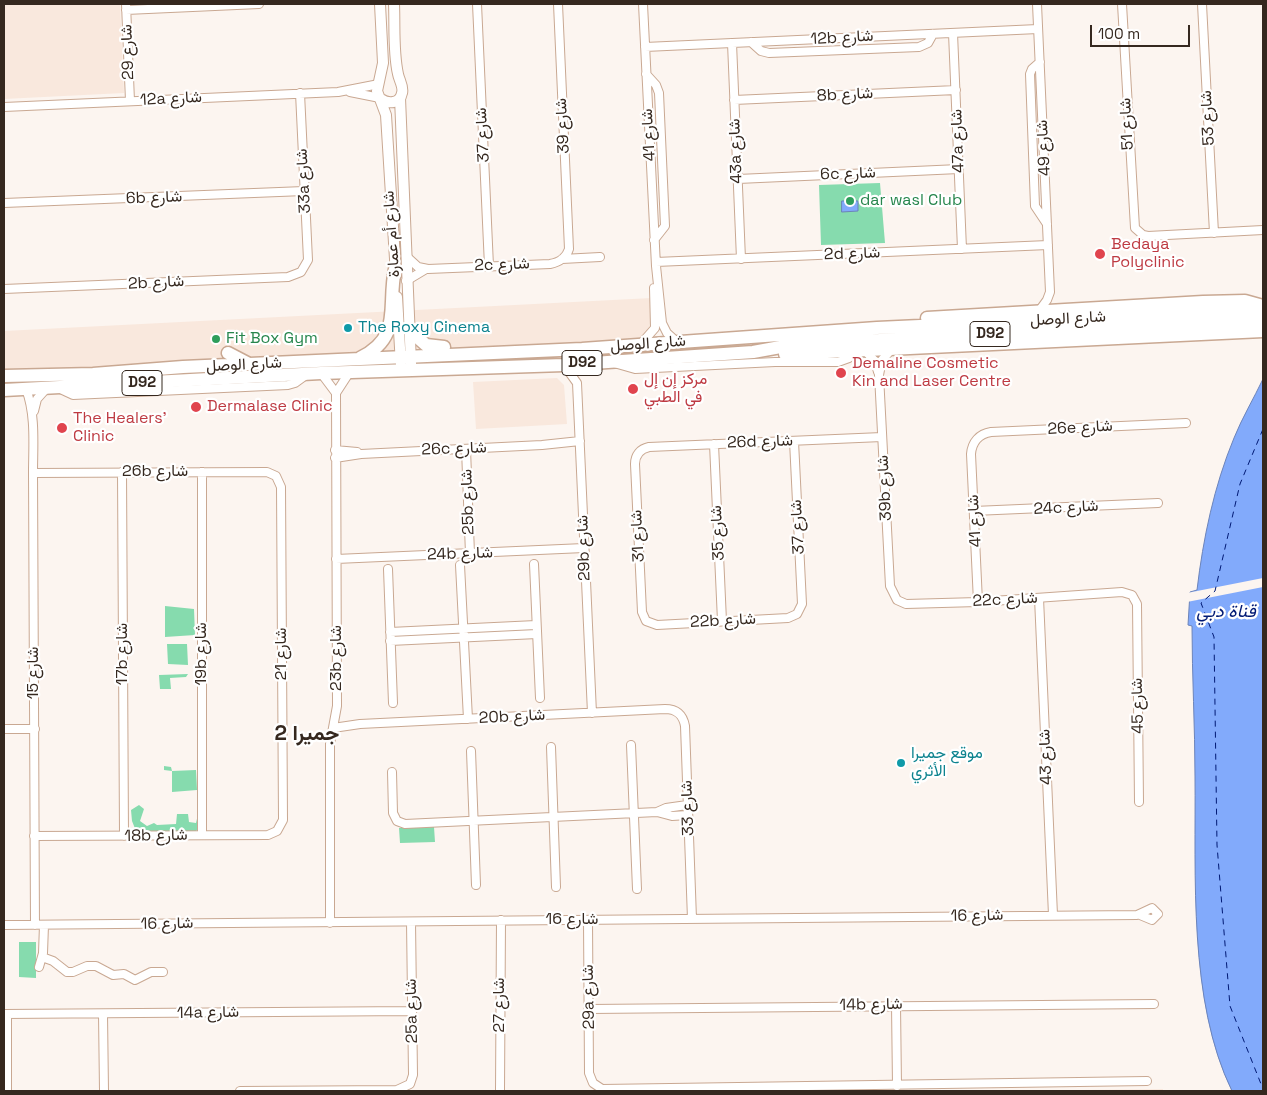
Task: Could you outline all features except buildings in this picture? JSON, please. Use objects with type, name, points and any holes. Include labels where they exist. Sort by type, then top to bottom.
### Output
[{"type":"main road","points":[[356,360],[376,347],[388,332],[392,320],[392,286],[395,269]]},
{"type":"main road","points":[[877,328],[908,320],[1039,311],[1237,301],[1252,302],[1263,308]]},
{"type":"main road","name":"شارع الوصل","points":[[753,352],[786,354],[891,350],[1228,322],[1263,308]]},
{"type":"main road","name":"شارع الوصل","points":[[6,391],[51,387],[350,372],[564,365],[753,352],[786,346],[842,342],[1263,320]]},
{"type":"main road","name":"شارع الوصل","points":[[4,376],[93,374],[183,367],[640,345],[877,328],[1228,322],[1263,331]]},
{"type":"main road","points":[[409,330],[426,346],[452,348],[471,354]]},
{"type":"main road","points":[[906,349],[917,355],[934,356],[1244,340],[1263,337]]},
{"type":"main road","points":[[228,353],[251,365]]},
{"type":"main road","points":[[410,370],[416,368],[417,364],[457,362],[471,354]]},
{"type":"main road","points":[[26,389],[36,380],[80,378],[93,374]]},
{"type":"street","points":[[126,7],[259,4]]},
{"type":"street","points":[[380,4],[383,63],[377,91],[380,98],[391,103],[400,98],[403,92],[397,69],[394,4]]},
{"type":"street","name":"شارع 37","points":[[477,4],[489,266]]},
{"type":"street","name":"شارع 39","points":[[558,4],[569,248],[562,259]]},
{"type":"street","name":"شارع 41","points":[[643,4],[656,264],[662,323],[667,333],[677,342]]},
{"type":"street","name":"شارع 49","points":[[1037,4],[1050,292]]},
{"type":"street","name":"شارع 51","points":[[1122,4],[1133,222],[1138,232],[1148,236],[1214,233]]},
{"type":"street","name":"شارع 53","points":[[1202,4],[1214,233]]},
{"type":"street","name":"شارع 29","points":[[126,7],[130,101]]},
{"type":"street","name":"12b شارع","points":[[645,47],[1038,29]]},
{"type":"street","name":"47a شارع","points":[[954,33],[962,249]]},
{"type":"street","points":[[751,42],[761,51],[769,53],[908,47],[925,45],[933,34]]},
{"type":"street","name":"43a شارع","points":[[732,43],[741,258]]},
{"type":"street","points":[[646,74],[656,85],[659,94],[665,226],[654,240]]},
{"type":"street","points":[[379,83],[388,77],[395,78],[400,82]]},
{"type":"street","name":"12a شارع","points":[[4,106],[338,92],[379,83]]},
{"type":"street","name":"8b شارع","points":[[734,100],[956,90]]},
{"type":"street","name":"12a شارع","points":[[338,92],[380,98]]},
{"type":"street","name":"33a شارع","points":[[300,94],[308,260],[305,269]]},
{"type":"street","name":"شارع أم عمارة","points":[[380,98],[386,121],[395,269],[405,356],[410,370]]},
{"type":"street","name":"شارع أم عمارة","points":[[400,98],[409,330],[405,356]]},
{"type":"street","name":"6c شارع","points":[[738,178],[959,169]]},
{"type":"street","name":"6b شارع","points":[[4,203],[304,191]]},
{"type":"street","points":[[1214,233],[1263,230]]},
{"type":"street","name":"2d شارع","points":[[656,264],[741,258],[1048,245]]},
{"type":"street","points":[[406,256],[418,266],[428,269]]},
{"type":"street","name":"2c شارع","points":[[406,281],[419,272],[428,269],[550,264],[562,259],[600,257]]},
{"type":"street","name":"شارع 41","points":[[640,345],[655,328],[654,278],[656,264]]},
{"type":"street","name":"2b شارع","points":[[4,289],[288,277],[297,275],[305,269]]},
{"type":"street","points":[[1050,292],[1062,310]]},
{"type":"street","points":[[1039,311],[1045,304],[1050,292]]},
{"type":"street","name":"39b شارع","points":[[879,375],[882,360],[891,350]]},
{"type":"street","name":"39b شارع","points":[[861,351],[875,361],[879,375],[890,586],[897,600]]},
{"type":"street","name":"شارع الوصل","points":[[610,361],[622,367],[635,369],[781,362],[811,364],[842,362],[861,351]]},
{"type":"street","points":[[577,383],[582,371],[591,363]]},
{"type":"street","points":[[564,365],[577,383]]},
{"type":"street","points":[[314,374],[336,393],[350,372]]},
{"type":"street","name":"29b شارع","points":[[577,383],[592,713]]},
{"type":"street","name":"شارع 15","points":[[32,420],[37,399],[51,387]]},
{"type":"street","name":"شارع 15","points":[[26,389],[30,400],[32,420],[35,728],[34,836],[42,957],[39,967]]},
{"type":"street","name":"23b شارع","points":[[330,923],[330,744],[334,724],[336,393]]},
{"type":"street","name":"26e شارع","points":[[976,440],[980,436],[991,432],[1186,423]]},
{"type":"street","name":"26d شارع","points":[[639,452],[649,447],[882,436]]},
{"type":"street","name":"شارع 41","points":[[976,440],[971,454],[978,602]]},
{"type":"street","name":"شارع 37","points":[[794,441],[802,604],[800,612]]},
{"type":"street","name":"26c شارع","points":[[335,454],[580,444]]},
{"type":"street","name":"شارع 35","points":[[714,444],[722,621]]},
{"type":"street","name":"25b شارع","points":[[466,449],[470,554]]},
{"type":"street","name":"شارع 31","points":[[639,452],[635,460],[636,488],[642,612],[646,621]]},
{"type":"street","name":"17b شارع","points":[[122,472],[124,836]]},
{"type":"street","name":"19b شارع","points":[[202,472],[202,835]]},
{"type":"street","name":"26b شارع","points":[[33,473],[267,472],[276,476]]},
{"type":"street","name":"شارع 21","points":[[276,476],[281,486],[282,820],[278,831]]},
{"type":"street","name":"24c شارع","points":[[974,511],[1158,503]]},
{"type":"street","name":"24b شارع","points":[[336,559],[584,548]]},
{"type":"street","points":[[534,564],[540,698]]},
{"type":"street","points":[[460,565],[468,719]]},
{"type":"street","points":[[388,569],[392,703]]},
{"type":"street","name":"22c شارع","points":[[897,600],[906,604],[1114,594],[1127,598],[1137,610]]},
{"type":"street","name":"شارع 43","points":[[1039,598],[1053,916]]},
{"type":"street","name":"شارع 45","points":[[1137,610],[1139,802]]},
{"type":"street","name":"22b شارع","points":[[646,621],[657,625],[791,617],[800,612]]},
{"type":"street","points":[[390,632],[536,625]]},
{"type":"street","points":[[390,641],[464,639],[537,634]]},
{"type":"street","name":"20b شارع","points":[[334,724],[665,709]]},
{"type":"street","name":"شارع 33","points":[[665,709],[677,712],[684,720],[692,919]]},
{"type":"street","points":[[4,729],[35,728]]},
{"type":"street","points":[[631,745],[637,888]]},
{"type":"street","points":[[551,748],[556,887]]},
{"type":"street","points":[[471,751],[476,885]]},
{"type":"street","points":[[392,772],[393,813],[397,821],[406,824],[657,812],[672,816],[688,815]]},
{"type":"street","points":[[657,812],[666,808],[687,805]]},
{"type":"street","name":"18b شارع","points":[[34,836],[268,835],[278,831]]},
{"type":"street","name":"شارع 16","points":[[4,925],[1140,914]]},
{"type":"street","name":"شارع 27","points":[[500,1091],[501,920]]},
{"type":"street","name":"29a شارع","points":[[588,920],[589,1073],[597,1086],[607,1089],[897,1086]]},
{"type":"street","name":"25a شارع","points":[[397,1090],[406,1088],[412,1080],[411,922]]},
{"type":"street","points":[[42,957],[53,961],[67,972],[96,966],[113,975],[124,974],[135,980],[151,972],[163,972]]},
{"type":"street","name":"14b شارع","points":[[589,1009],[1154,1004]]},
{"type":"street","points":[[896,1005],[897,1086],[1147,1081]]},
{"type":"street","name":"14a شارع","points":[[6,1014],[412,1011]]},
{"type":"street","points":[[6,1014],[7,1091]]},
{"type":"street","points":[[103,1014],[104,1091]]},
{"type":"street","points":[[240,1091],[397,1090]]},
{"type":"shaded area","points":[[4,4],[120,4],[124,93],[4,99]]},
{"type":"shaded area","points":[[652,298],[649,336],[645,345],[439,352],[374,351],[355,360],[4,377],[4,331]]},
{"type":"shaded area","points":[[557,378],[564,385],[567,424],[476,429],[473,382]]},
{"type":"shaded area","points":[[1163,1089],[1163,1091],[1000,1091]]},
{"type":"green space","name":"dar wasl Club","points":[[880,183],[885,243],[821,245],[819,185]]},
{"type":"green space","points":[[165,606],[194,609],[195,635],[165,637]]},
{"type":"green space","points":[[167,644],[187,644],[188,665],[168,664]]},
{"type":"green space","points":[[188,674],[186,677],[170,678],[171,689],[160,689],[159,675]]},
{"type":"green space","points":[[164,766],[171,767],[172,771],[164,770]]},
{"type":"green space","points":[[196,770],[197,790],[172,792],[172,771]]},
{"type":"green space","points":[[139,805],[144,809],[140,821],[147,826],[154,823],[157,825],[176,824],[177,814],[188,814],[189,822],[196,823],[199,810],[198,829],[195,832],[141,833],[136,831],[132,821],[131,810]]},
{"type":"green space","points":[[434,827],[435,842],[400,843],[399,828]]},
{"type":"green space","points":[[19,942],[36,942],[36,978],[19,977]]},
{"type":"water","points":[[842,201],[858,201],[858,211],[842,212]]},
{"type":"water","name":"قناة دبي","points":[[1263,379],[1263,1091],[1232,1091],[1218,1056],[1208,1018],[1201,978],[1197,937],[1192,626],[1188,625],[1190,592],[1197,590],[1202,551],[1215,494],[1237,431]]},
{"type":"pier","points":[[1263,578],[1263,587],[1187,602],[1187,593]]},
{"type":"ferry route","points":[[1263,429],[1240,484],[1215,591],[1201,603],[1214,637],[1217,845],[1230,1006],[1263,1089]]},
{"type":"place","name":"dar wasl Club","points":[[850,201]]},
{"type":"place","name":"Bedaya Polyclinic","points":[[1100,254]]},
{"type":"place","name":"The Roxy Cinema","points":[[348,328]]},
{"type":"place","name":"Fit Box Gym","points":[[216,339]]},
{"type":"place","name":"Demaline Cosmetic Kin and Laser Centre","points":[[841,373]]},
{"type":"place","name":"مركز إن إل في الطبي","points":[[633,389]]},
{"type":"place","name":"Dermalase Clinic","points":[[196,407]]},
{"type":"place","name":"The Healers’ Clinic","points":[[62,428]]},
{"type":"place","name":"موقع جميرا الأثري","points":[[901,763]]},
{"type":"district","name":"جميرا 2","points":[[307,734]]}]
